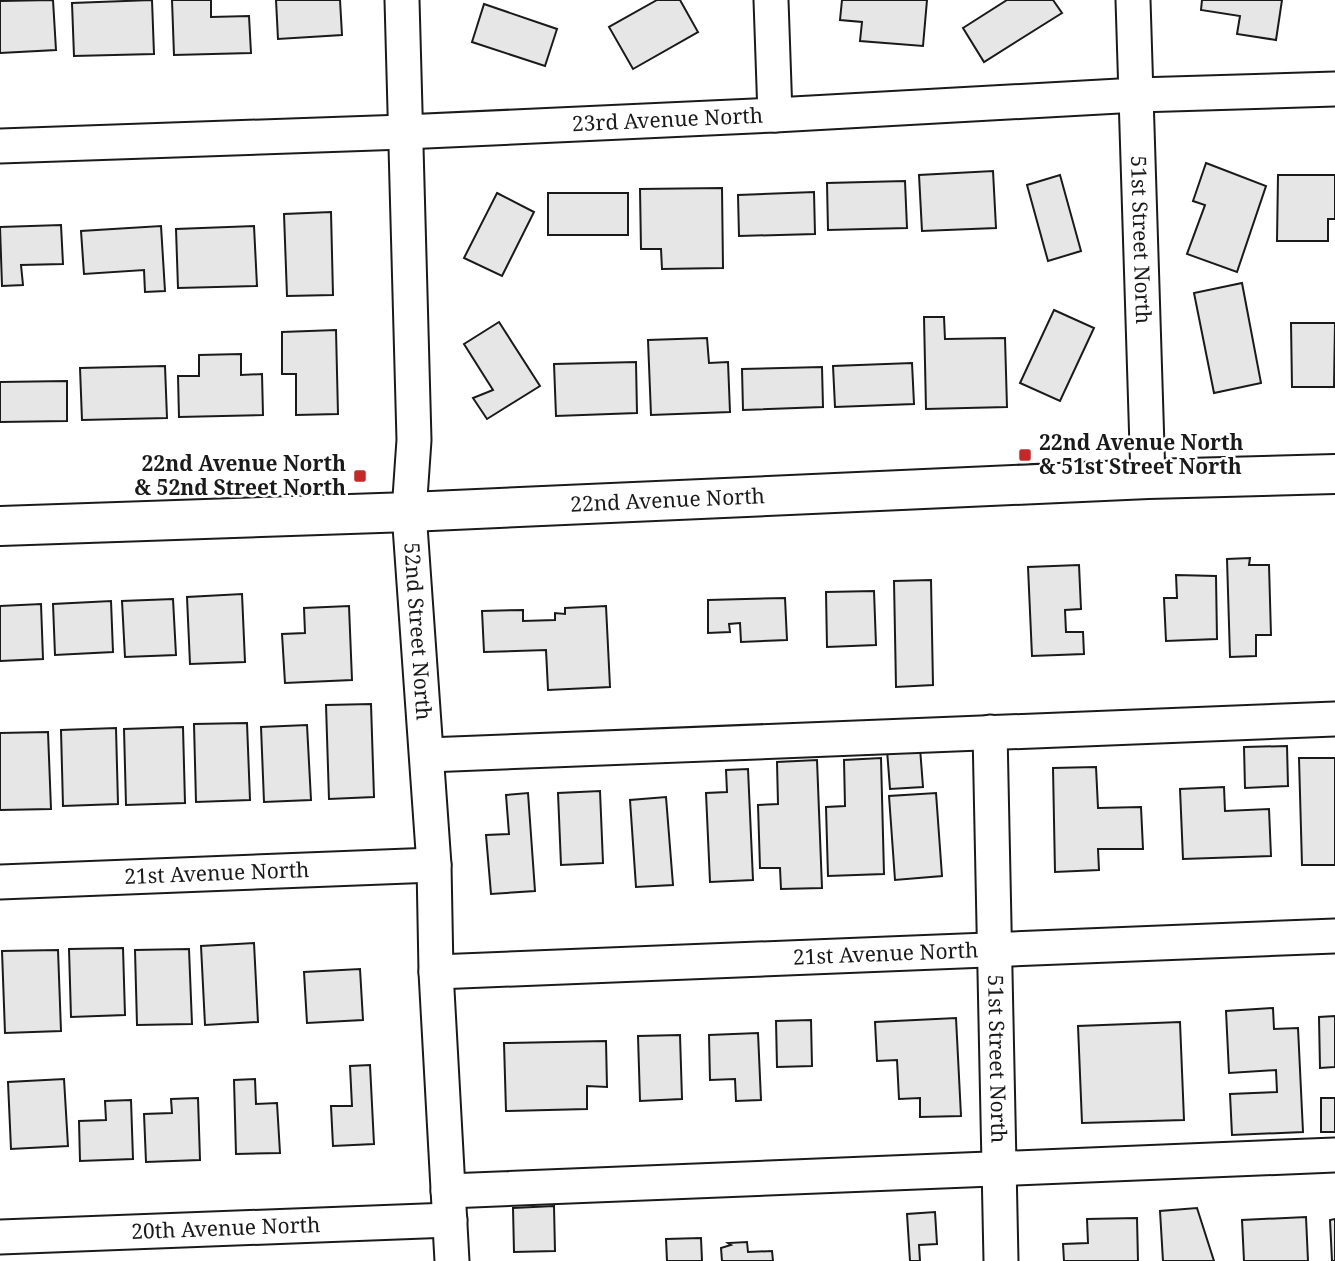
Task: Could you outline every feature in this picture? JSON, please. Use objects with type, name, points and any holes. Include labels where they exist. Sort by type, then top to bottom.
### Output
[{"type":"main road","name":"22nd Avenue North","points":[[0,526],[409,512],[1147,479],[1335,474]]},
{"type":"street","name":"52nd Street North","points":[[401,0],[414,440],[409,512],[434,865],[436,972],[452,1261]]},
{"type":"street","points":[[771,0],[775,115]]},
{"type":"street","name":"51st Street North","points":[[1133,0],[1147,479]]},
{"type":"street","name":"23rd Avenue North","points":[[0,146],[404,132],[1137,95],[1335,89]]},
{"type":"street","points":[[427,755],[1335,719]]},
{"type":"street","name":"51st Street North","points":[[990,732],[1001,1261]]},
{"type":"street","name":"21st Avenue North","points":[[0,882],[434,865]]},
{"type":"street","name":"21st Avenue North","points":[[436,972],[1335,936]]},
{"type":"street","name":"20th Avenue North","points":[[0,1237],[998,1169],[1335,1155]]},
{"type":"building","points":[[53,0],[56,50],[0,53],[0,1]]},
{"type":"building","points":[[152,0],[154,54],[74,56],[72,3]]},
{"type":"building","points":[[172,0],[211,0],[211,17],[249,16],[251,53],[174,55]]},
{"type":"building","points":[[276,0],[340,0],[342,35],[278,39]]},
{"type":"building","points":[[657,0],[680,0],[698,32],[633,69],[609,27]]},
{"type":"building","points":[[842,0],[927,0],[923,46],[860,41],[862,22],[840,20]]},
{"type":"building","points":[[1007,0],[1053,0],[1062,13],[984,62],[963,28]]},
{"type":"building","points":[[1202,0],[1282,0],[1276,40],[1237,34],[1240,16],[1201,10]]},
{"type":"building","points":[[484,4],[557,29],[545,66],[472,42]]},
{"type":"building","points":[[1206,163],[1266,186],[1237,272],[1187,254],[1205,205],[1193,201]]},
{"type":"building","points":[[993,171],[996,228],[922,231],[919,175]]},
{"type":"building","points":[[1060,175],[1081,251],[1048,261],[1027,185]]},
{"type":"building","points":[[1278,175],[1335,175],[1335,219],[1328,219],[1328,241],[1277,241]]},
{"type":"building","points":[[905,181],[907,228],[828,230],[827,183]]},
{"type":"building","points":[[722,188],[723,268],[662,269],[661,249],[641,249],[640,189]]},
{"type":"building","points":[[814,192],[815,234],[739,236],[738,195]]},
{"type":"building","points":[[497,193],[534,212],[502,276],[464,258]]},
{"type":"building","points":[[548,193],[628,193],[628,235],[548,235]]},
{"type":"building","points":[[331,212],[333,295],[287,296],[284,214]]},
{"type":"building","points":[[61,225],[63,264],[21,265],[23,285],[2,286],[0,227]]},
{"type":"building","points":[[161,226],[165,291],[145,292],[144,270],[84,274],[81,231]]},
{"type":"building","points":[[254,226],[257,286],[178,288],[176,229]]},
{"type":"building","points":[[1242,283],[1261,383],[1214,393],[1194,293]]},
{"type":"building","points":[[1054,310],[1094,328],[1060,401],[1020,383]]},
{"type":"building","points":[[924,317],[944,317],[945,339],[1005,338],[1007,407],[926,409]]},
{"type":"building","points":[[499,322],[540,386],[487,419],[473,398],[493,390],[464,344]]},
{"type":"building","points":[[1291,323],[1335,323],[1334,387],[1292,387]]},
{"type":"building","points":[[336,330],[338,414],[296,415],[296,374],[282,374],[282,332]]},
{"type":"building","points":[[707,338],[709,363],[728,362],[730,412],[651,415],[648,340]]},
{"type":"building","points":[[241,354],[241,375],[262,374],[263,415],[179,417],[178,376],[199,376],[199,355]]},
{"type":"building","points":[[636,362],[637,413],[556,416],[554,364]]},
{"type":"building","points":[[912,363],[914,404],[835,407],[833,366]]},
{"type":"building","points":[[165,366],[167,418],[82,420],[80,368]]},
{"type":"building","points":[[822,367],[823,407],[743,410],[742,369]]},
{"type":"building","points":[[67,381],[67,421],[0,422],[0,382]]},
{"type":"building","points":[[1250,558],[1249,565],[1269,565],[1271,635],[1256,635],[1256,656],[1230,657],[1227,559]]},
{"type":"building","points":[[1079,565],[1081,609],[1065,610],[1066,632],[1083,632],[1084,654],[1032,656],[1028,567]]},
{"type":"building","points":[[1176,575],[1216,576],[1217,639],[1166,641],[1164,598],[1177,598]]},
{"type":"building","points":[[931,580],[933,685],[896,687],[894,581]]},
{"type":"building","points":[[874,591],[876,645],[827,647],[826,592]]},
{"type":"building","points":[[242,594],[245,662],[190,664],[187,597]]},
{"type":"building","points":[[785,598],[787,640],[741,642],[740,623],[729,624],[730,632],[708,633],[708,600]]},
{"type":"building","points":[[173,599],[176,655],[125,657],[122,601]]},
{"type":"building","points":[[111,601],[113,652],[55,655],[53,604]]},
{"type":"building","points":[[41,604],[43,659],[0,661],[0,606]]},
{"type":"building","points":[[349,606],[352,680],[285,683],[282,634],[305,633],[304,608]]},
{"type":"building","points":[[606,606],[610,687],[548,690],[546,650],[484,652],[482,611],[523,610],[523,621],[555,620],[555,613],[565,614],[565,608]]},
{"type":"building","points":[[371,704],[374,797],[329,799],[326,705]]},
{"type":"building","points":[[247,723],[250,800],[196,802],[194,724]]},
{"type":"building","points":[[307,725],[311,800],[264,802],[261,727]]},
{"type":"building","points":[[183,727],[185,803],[126,805],[124,729]]},
{"type":"building","points":[[116,728],[118,804],[63,806],[61,730]]},
{"type":"building","points":[[48,732],[51,809],[0,810],[0,733]]},
{"type":"building","points":[[1287,746],[1288,786],[1245,788],[1244,747]]},
{"type":"building","points":[[920,748],[923,787],[890,789],[887,750]]},
{"type":"building","points":[[881,758],[884,874],[828,876],[826,807],[845,806],[844,760]]},
{"type":"building","points":[[1299,758],[1335,758],[1335,865],[1302,865]]},
{"type":"building","points":[[817,760],[822,888],[781,889],[780,868],[760,868],[758,805],[778,804],[777,762]]},
{"type":"building","points":[[1096,767],[1098,808],[1141,807],[1143,849],[1098,849],[1099,870],[1055,872],[1053,768]]},
{"type":"building","points":[[748,769],[753,880],[710,882],[706,793],[727,792],[726,770]]},
{"type":"building","points":[[1224,787],[1225,811],[1269,809],[1271,856],[1183,859],[1180,789]]},
{"type":"building","points":[[600,791],[603,863],[561,865],[558,793]]},
{"type":"building","points":[[528,793],[535,891],[491,894],[486,835],[509,834],[506,795]]},
{"type":"building","points":[[936,793],[942,876],[895,880],[889,796]]},
{"type":"building","points":[[666,797],[673,885],[636,887],[630,800]]},
{"type":"building","points":[[254,943],[258,1022],[205,1025],[201,946]]},
{"type":"building","points":[[123,948],[125,1015],[71,1017],[69,949]]},
{"type":"building","points":[[189,949],[192,1024],[137,1025],[135,950]]},
{"type":"building","points":[[58,950],[61,1031],[5,1033],[2,951]]},
{"type":"building","points":[[360,969],[363,1020],[307,1023],[304,972]]},
{"type":"building","points":[[1273,1008],[1274,1029],[1298,1028],[1303,1132],[1232,1135],[1230,1094],[1277,1092],[1276,1070],[1229,1073],[1226,1011]]},
{"type":"building","points":[[1335,1016],[1335,1067],[1320,1068],[1319,1017]]},
{"type":"building","points":[[956,1018],[961,1116],[920,1117],[920,1098],[899,1099],[897,1060],[877,1061],[875,1022]]},
{"type":"building","points":[[811,1020],[812,1066],[777,1067],[776,1021]]},
{"type":"building","points":[[1180,1022],[1184,1120],[1082,1123],[1078,1026]]},
{"type":"building","points":[[758,1033],[761,1100],[736,1101],[735,1079],[710,1080],[709,1035]]},
{"type":"building","points":[[680,1035],[682,1099],[640,1101],[638,1036]]},
{"type":"building","points":[[606,1041],[607,1087],[587,1086],[587,1109],[506,1111],[504,1043]]},
{"type":"building","points":[[370,1065],[374,1144],[333,1146],[331,1106],[352,1106],[350,1066]]},
{"type":"building","points":[[64,1079],[68,1146],[11,1149],[8,1082]]},
{"type":"building","points":[[255,1079],[256,1104],[277,1103],[280,1153],[236,1154],[234,1080]]},
{"type":"building","points":[[198,1098],[200,1160],[146,1162],[144,1114],[172,1113],[171,1099]]},
{"type":"building","points":[[1321,1098],[1335,1098],[1335,1132],[1321,1132]]},
{"type":"building","points":[[131,1100],[133,1159],[80,1161],[79,1121],[106,1120],[105,1101]]},
{"type":"building","points":[[554,1206],[555,1251],[514,1252],[513,1208]]},
{"type":"building","points":[[1197,1208],[1214,1261],[1163,1261],[1160,1211]]},
{"type":"building","points":[[935,1212],[937,1244],[919,1245],[920,1261],[910,1261],[907,1214]]},
{"type":"building","points":[[1306,1217],[1308,1261],[1244,1261],[1242,1220]]},
{"type":"building","points":[[1137,1218],[1138,1261],[1064,1261],[1063,1244],[1088,1243],[1087,1219]]},
{"type":"building","points":[[1335,1219],[1335,1261],[1332,1261],[1330,1220]]},
{"type":"building","points":[[701,1238],[702,1261],[667,1261],[666,1239]]},
{"type":"building","points":[[747,1242],[748,1252],[772,1251],[773,1261],[722,1261],[721,1248],[731,1245],[728,1243]]},
{"type":"place","name":"22nd Avenue North & 51st Street North","points":[[1025,455]]},
{"type":"place","name":"22nd Avenue North & 52nd Street North","points":[[360,476]]}]
